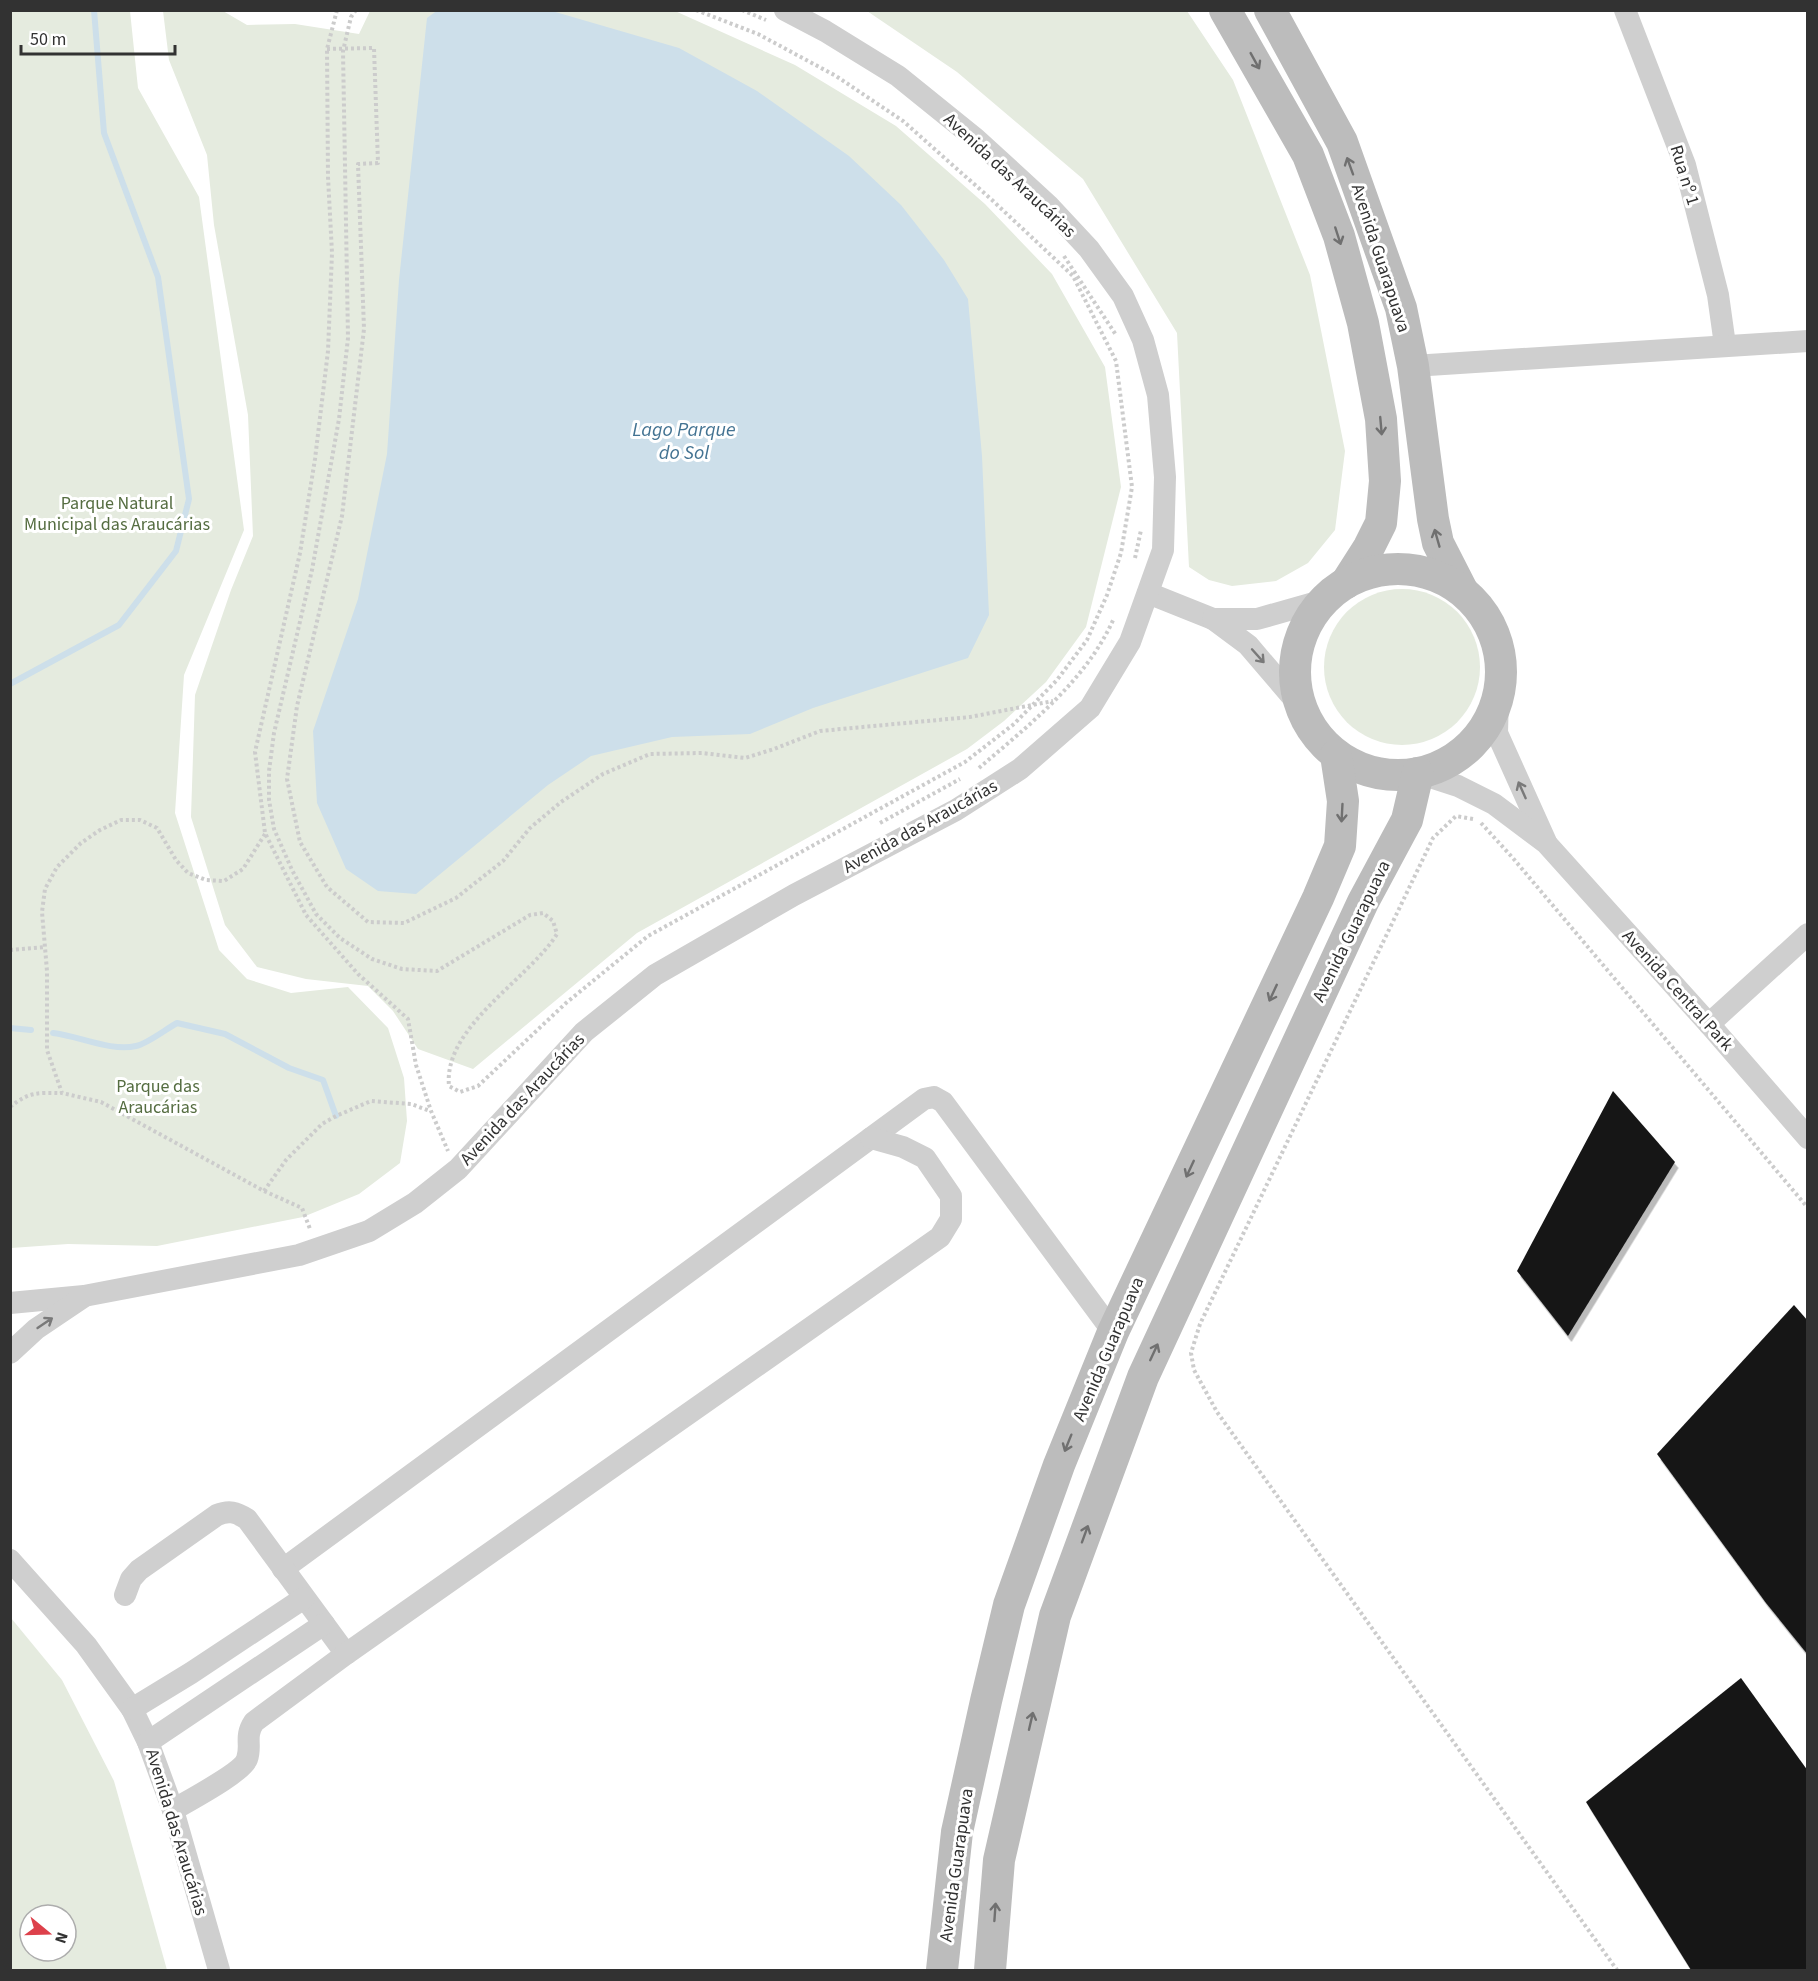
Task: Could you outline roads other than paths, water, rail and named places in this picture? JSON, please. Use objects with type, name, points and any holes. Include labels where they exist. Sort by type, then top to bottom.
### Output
[{"type":"street","name":"Avenida Guarapuava","points":[[1225,10],[1308,155],[1339,236],[1363,323],[1381,418],[1385,481],[1381,523],[1370,547],[1335,591]]},
{"type":"street","name":"Avenida Guarapuava","points":[[1270,10],[1342,142],[1401,308],[1413,366],[1432,519],[1438,543],[1462,590]]},
{"type":"street","name":"Rua nº 1","points":[[1625,10],[1685,165],[1718,295],[1725,345]]},
{"type":"street","name":"Avenida das Araucárias","points":[[10,1303],[84,1296],[299,1255],[369,1231],[415,1203],[458,1168],[584,1032],[656,975],[794,895],[956,810],[1020,769],[1089,708],[1130,642],[1162,550],[1165,477],[1158,395],[1143,340],[1123,296],[1089,249],[1056,214],[976,139],[898,76],[825,31],[779,17]]},
{"type":"street","points":[[1413,366],[1808,341]]},
{"type":"street","points":[[1213,619],[1257,619],[1335,591],[1374,571],[1405,568],[1435,575],[1462,590],[1482,612],[1496,638],[1501,666],[1497,733],[1546,843]]},
{"type":"street","points":[[1301,707],[1295,679],[1297,650],[1307,623],[1335,591]]},
{"type":"street","points":[[1148,593],[1213,619],[1248,645],[1301,707],[1315,733],[1336,755],[1361,769],[1390,775],[1418,773],[1446,763],[1469,746],[1488,723],[1498,696]]},
{"type":"street","name":"Avenida Guarapuava","points":[[942,1971],[957,1832],[1009,1605],[1059,1465],[1113,1332],[1318,898],[1340,846],[1343,801],[1336,755]]},
{"type":"street","name":"Avenida Guarapuava","points":[[990,1971],[999,1860],[1055,1616],[1143,1377],[1363,902],[1407,820],[1418,773]]},
{"type":"street","points":[[1418,773],[1458,786],[1494,804],[1546,843]]},
{"type":"street","name":"Avenida Central Park","points":[[1546,843],[1808,1138]]},
{"type":"street","points":[[1709,1024],[1808,934]]},
{"type":"street","points":[[283,1569],[924,1099],[934,1097],[943,1102],[1113,1332]]},
{"type":"street","points":[[173,1810],[241,1768],[248,1756],[248,1735],[254,1722],[346,1654],[940,1237],[951,1219],[951,1196],[925,1158],[903,1146],[871,1138]]},
{"type":"street","name":"Avenida das Araucárias","points":[[10,1353],[36,1329],[84,1296]]},
{"type":"street","points":[[125,1595],[131,1579],[139,1570],[217,1515],[227,1511],[247,1519],[346,1654]]},
{"type":"street","name":"Avenida das Araucárias","points":[[10,1560],[86,1645],[132,1709],[148,1742],[173,1810],[219,1971]]},
{"type":"street","points":[[132,1709],[304,1598]]},
{"type":"street","points":[[148,1742],[324,1624]]},
{"type":"street","points":[[191,1673],[211,1700]]},
{"type":"water","name":"Lago Parque do Sol","points":[[438,10],[552,11],[679,48],[757,91],[849,156],[901,205],[944,260],[968,299],[982,456],[989,615],[968,658],[813,708],[750,734],[672,737],[591,756],[548,785],[416,894],[378,891],[346,869],[317,803],[313,731],[358,599],[387,454],[399,280],[427,18]]},
{"type":"waterway","points":[[10,684],[119,625],[176,551],[189,499],[158,277],[104,133],[94,10]]},
{"type":"waterway","points":[[53,1033],[116,1047],[136,1046],[177,1023],[225,1034],[289,1068],[323,1080],[336,1116]]},
{"type":"waterway","points":[[10,1028],[31,1030]]},
{"type":"park label","name":"Parque Natural Municipal das Araucárias","points":[[117,513]]},
{"type":"park label","name":"Parque das Araucárias","points":[[158,1096]]}]
